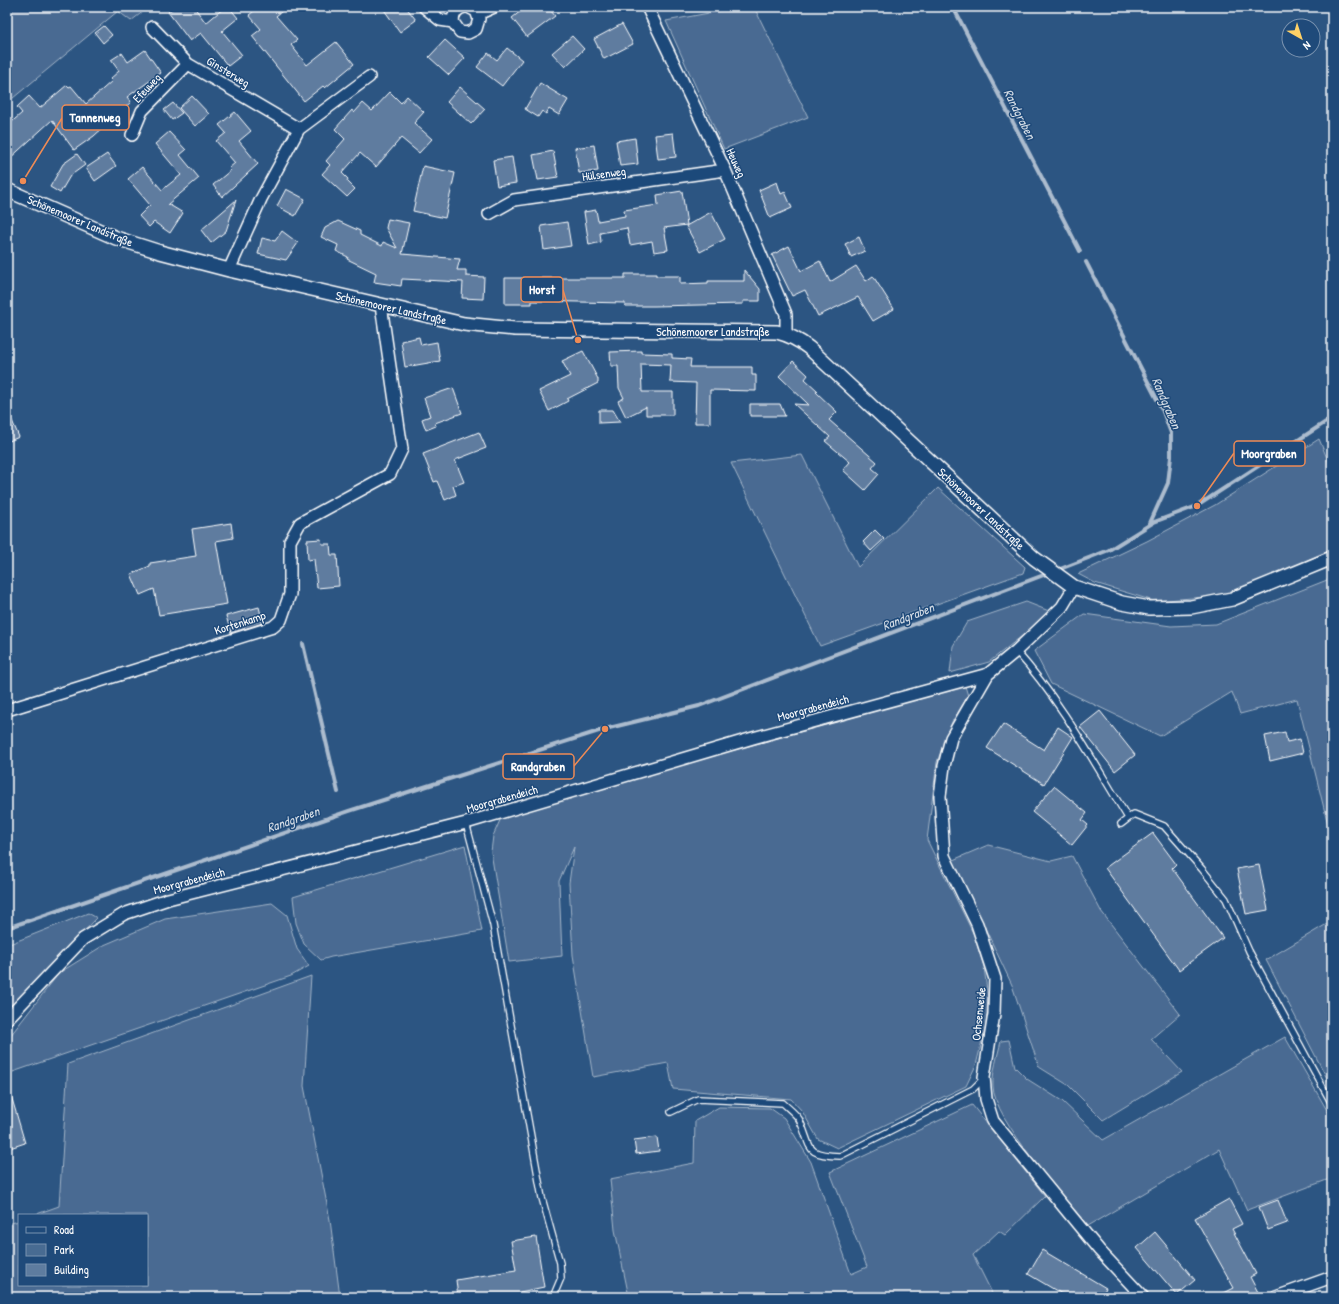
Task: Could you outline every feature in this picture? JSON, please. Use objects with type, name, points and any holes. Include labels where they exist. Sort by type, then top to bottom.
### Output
[{"type":"street","points":[[424,7],[440,20],[453,22],[460,32],[468,33],[476,29],[479,24],[478,14],[476,11],[467,7],[458,10],[455,13],[453,22]]},
{"type":"street","points":[[478,14],[494,7]]},
{"type":"street","name":"Heuweg","points":[[647,7],[725,170],[786,314],[786,334]]},
{"type":"street","name":"Ginsterweg","points":[[152,27],[188,64],[299,130]]},
{"type":"street","name":"Efeuweg","points":[[132,135],[142,112],[188,64]]},
{"type":"street","points":[[229,270],[261,199],[299,130],[369,77]]},
{"type":"street","name":"Hülsenweg","points":[[490,214],[514,200],[725,170]]},
{"type":"street","name":"Schönemoorer Landstraße","points":[[7,190],[116,238],[229,270],[464,324],[515,329],[777,332],[786,334],[797,339],[809,348],[1034,558],[1069,584],[1122,603],[1150,608],[1191,607],[1232,599],[1332,558]]},
{"type":"street","name":"Kortenkamp","points":[[7,710],[273,627],[281,620],[290,594],[290,541],[300,523],[390,474],[402,449],[381,305]]},
{"type":"street","name":"Moorgrabendeich","points":[[7,1019],[83,939],[124,914],[168,899],[466,823],[753,738],[988,674],[1016,651],[1062,607],[1069,584]]},
{"type":"street","name":"Ochsenweide","points":[[988,674],[951,738],[944,766],[940,796],[944,856],[977,924],[996,979],[994,1014],[984,1078],[986,1100],[993,1121],[1099,1250],[1143,1297]]},
{"type":"street","points":[[1276,1297],[1332,1277]]},
{"type":"lane","points":[[1016,651],[1034,671],[1078,736],[1128,818]]},
{"type":"lane","points":[[1121,824],[1134,814],[1164,826],[1202,869],[1226,900],[1249,951],[1332,1104]]},
{"type":"lane","points":[[466,823],[493,925],[542,1198],[560,1263],[561,1278],[553,1297]]},
{"type":"lane","points":[[672,1112],[698,1099],[783,1103],[798,1118],[810,1147],[820,1155],[840,1156],[973,1089],[984,1078]]},
{"type":"green space","points":[[7,7],[149,7],[131,21],[118,11],[7,103]]},
{"type":"green space","points":[[741,7],[754,7],[808,117],[724,149],[666,21]]},
{"type":"green space","points":[[1319,439],[1332,470],[1332,549],[1230,595],[1154,601],[1095,583],[1078,574],[1147,541],[1215,505]]},
{"type":"green space","points":[[802,455],[858,567],[938,488],[1025,567],[1023,573],[820,646],[731,463]]},
{"type":"green space","points":[[1332,578],[1332,841],[1297,699],[1240,714],[1232,692],[1160,736],[1051,684],[1034,651],[1084,614],[1171,626],[1216,624]]},
{"type":"green space","points":[[1026,602],[1049,611],[1027,632],[989,662],[950,673],[953,646],[967,622]]},
{"type":"green space","points":[[965,686],[968,696],[952,722],[937,762],[927,840],[974,935],[984,967],[988,998],[986,1025],[976,1065],[966,1086],[837,1148],[818,1139],[802,1111],[791,1099],[673,1089],[668,1063],[593,1077],[573,955],[569,883],[574,847],[559,881],[562,956],[509,962],[491,852],[493,836],[501,818],[529,807]]},
{"type":"green space","points":[[465,845],[482,931],[321,960],[304,944],[296,923],[293,897]]},
{"type":"green space","points":[[988,845],[1051,861],[1072,856],[1101,911],[1180,1014],[1151,1039],[1182,1072],[1103,1120],[1068,1085],[1039,1067],[1012,985],[953,860]]},
{"type":"green space","points":[[272,903],[287,915],[297,949],[309,966],[291,976],[7,1074],[7,1040],[59,973],[104,945],[165,919]]},
{"type":"green space","points":[[88,913],[97,918],[7,1011],[7,945]]},
{"type":"green space","points":[[1332,921],[1332,1088],[1266,960]]},
{"type":"green space","points":[[311,976],[304,1086],[330,1220],[340,1297],[7,1297],[7,1224],[18,1221],[18,1286],[148,1286],[148,1214],[37,1214],[59,1206],[68,1064]]},
{"type":"green space","points":[[1285,1037],[1332,1119],[1332,1178],[1247,1210],[1219,1149],[1088,1226],[1032,1158],[1017,1137],[996,1100],[993,1086],[994,1069],[1001,1041],[1009,1040],[1015,1067],[1027,1079],[1062,1101],[1103,1140]]},
{"type":"green space","points":[[972,1105],[1045,1196],[1005,1235],[999,1231],[973,1255],[992,1293],[985,1297],[629,1297],[615,1230],[610,1179],[694,1163],[695,1121],[719,1107],[770,1108],[784,1118],[811,1162],[851,1274],[867,1267],[830,1172]]},
{"type":"building","points":[[175,7],[194,7],[206,23],[225,7],[229,7],[238,18],[222,31],[242,55],[228,66],[201,33],[190,41],[168,12]]},
{"type":"building","points":[[259,7],[287,7],[276,16],[297,40],[291,45],[307,65],[336,42],[354,64],[325,88],[323,86],[304,101],[252,36],[261,29],[249,15]]},
{"type":"building","points":[[382,7],[406,7],[416,20],[400,32]]},
{"type":"building","points":[[526,7],[548,7],[555,16],[527,37],[512,18]]},
{"type":"building","points":[[622,24],[633,44],[604,59],[594,39]]},
{"type":"building","points":[[104,26],[112,35],[103,43],[95,33]]},
{"type":"building","points":[[572,36],[584,49],[565,67],[552,53]]},
{"type":"building","points":[[445,40],[465,58],[449,75],[429,57]]},
{"type":"building","points":[[507,48],[522,60],[502,86],[477,67],[488,53],[497,60]]},
{"type":"building","points":[[145,50],[161,73],[127,97],[131,102],[94,136],[74,150],[52,120],[7,161],[7,126],[22,113],[17,107],[29,96],[40,108],[67,85],[69,87],[71,86],[86,104],[112,81],[110,79],[119,71],[111,60],[122,53],[128,62]]},
{"type":"building","points":[[540,83],[568,100],[559,115],[549,109],[546,114],[542,111],[538,117],[525,109]]},
{"type":"building","points":[[460,87],[485,109],[471,124],[447,102]]},
{"type":"building","points":[[390,92],[401,103],[407,96],[424,112],[414,123],[432,139],[419,153],[401,138],[376,167],[360,153],[342,173],[355,189],[347,197],[322,174],[330,165],[326,161],[345,139],[335,129],[352,110],[354,113],[363,103],[372,111]]},
{"type":"building","points":[[192,96],[209,114],[195,126],[179,108]]},
{"type":"building","points":[[173,103],[182,113],[172,120],[164,110]]},
{"type":"building","points":[[235,112],[251,131],[239,141],[258,164],[222,197],[213,185],[231,170],[229,168],[235,163],[216,141],[226,133],[219,125]]},
{"type":"building","points":[[169,132],[186,150],[180,155],[199,178],[168,204],[183,213],[170,233],[154,222],[149,227],[139,216],[150,205],[128,179],[142,167],[162,190],[181,175],[155,144]]},
{"type":"building","points":[[673,133],[676,157],[658,159],[655,135]]},
{"type":"building","points":[[635,138],[638,164],[620,166],[616,141]]},
{"type":"building","points":[[594,145],[598,171],[579,173],[575,148]]},
{"type":"building","points":[[553,151],[558,177],[538,180],[533,155]]},
{"type":"building","points":[[77,154],[85,165],[70,176],[60,193],[50,187],[63,164]]},
{"type":"building","points":[[107,154],[116,166],[95,181],[86,168]]},
{"type":"building","points":[[512,157],[516,183],[497,186],[493,160]]},
{"type":"building","points":[[423,166],[455,173],[445,218],[413,211]]},
{"type":"building","points":[[777,182],[781,194],[785,192],[792,208],[770,218],[759,190]]},
{"type":"building","points":[[286,189],[305,199],[295,216],[277,206]]},
{"type":"building","points":[[682,191],[687,225],[664,228],[668,250],[654,252],[652,241],[630,245],[627,228],[600,233],[601,242],[589,245],[584,212],[596,210],[598,221],[625,216],[624,210],[658,205],[657,195]]},
{"type":"building","points":[[236,200],[226,231],[211,243],[201,230]]},
{"type":"building","points":[[711,212],[725,239],[700,252],[686,226]]},
{"type":"building","points":[[388,219],[409,223],[402,254],[460,259],[457,270],[466,270],[466,276],[484,277],[483,299],[462,298],[463,282],[402,279],[401,286],[374,282],[376,273],[347,259],[348,257],[336,251],[338,245],[321,237],[325,228],[338,221],[360,231],[360,235],[382,246],[383,242],[397,248],[386,228]]},
{"type":"building","points":[[567,222],[571,246],[544,250],[541,226]]},
{"type":"building","points":[[282,231],[298,243],[286,260],[258,254],[262,238],[275,241]]},
{"type":"building","points":[[859,237],[865,251],[851,257],[845,244]]},
{"type":"building","points":[[789,246],[801,271],[820,261],[830,282],[856,266],[866,281],[873,276],[894,309],[873,321],[858,297],[818,316],[805,290],[792,296],[772,255]]},
{"type":"building","points":[[744,270],[760,289],[760,301],[743,301],[743,304],[655,306],[625,306],[625,303],[532,301],[532,304],[505,304],[505,278],[625,278],[625,274],[656,274],[656,276],[680,276],[680,284],[708,283],[708,281],[744,281]]},
{"type":"building","points":[[419,337],[421,345],[437,342],[440,361],[405,367],[401,341]]},
{"type":"building","points":[[583,351],[598,379],[598,383],[567,399],[568,401],[549,411],[539,391],[570,376],[562,361]]},
{"type":"building","points":[[641,351],[641,353],[672,354],[672,358],[691,359],[690,367],[752,367],[752,375],[756,375],[756,391],[710,390],[710,423],[695,423],[696,383],[670,382],[671,365],[641,364],[642,392],[673,392],[673,415],[646,415],[646,407],[626,417],[618,401],[624,398],[619,388],[618,366],[611,366],[610,352]]},
{"type":"building","points":[[793,361],[808,375],[805,379],[818,391],[816,392],[837,412],[829,420],[877,462],[872,468],[879,474],[865,490],[843,470],[850,462],[825,441],[830,437],[794,404],[809,405],[779,376]]},
{"type":"building","points":[[453,388],[462,413],[435,423],[436,426],[426,430],[422,419],[430,416],[424,398]]},
{"type":"building","points":[[750,404],[780,404],[785,416],[750,416]]},
{"type":"building","points":[[7,409],[19,437],[7,442]]},
{"type":"building","points":[[599,410],[613,410],[620,422],[599,423]]},
{"type":"building","points":[[479,432],[486,448],[455,460],[464,482],[453,486],[456,495],[445,500],[437,481],[434,482],[423,454]]},
{"type":"building","points":[[231,523],[233,538],[216,541],[227,604],[159,615],[154,589],[140,595],[131,574],[150,566],[150,563],[196,556],[192,529]]},
{"type":"building","points":[[875,530],[884,539],[871,551],[863,542]]},
{"type":"building","points":[[321,539],[322,544],[330,544],[331,555],[337,555],[339,586],[317,588],[314,559],[308,560],[307,540]]},
{"type":"building","points":[[259,607],[263,623],[231,633],[226,616]]},
{"type":"building","points":[[1100,711],[1135,755],[1115,771],[1080,727]]},
{"type":"building","points":[[1003,724],[1044,750],[1058,727],[1073,737],[1044,784],[987,748]]},
{"type":"building","points":[[1285,732],[1287,742],[1300,739],[1303,753],[1270,761],[1265,736]]},
{"type":"building","points":[[1054,786],[1087,813],[1082,820],[1088,825],[1072,845],[1032,812]]},
{"type":"building","points":[[1153,833],[1176,864],[1172,868],[1223,938],[1179,970],[1105,868]]},
{"type":"building","points":[[1259,865],[1268,910],[1246,914],[1237,869]]},
{"type":"building","points":[[10,1092],[25,1143],[7,1149],[7,1093]]},
{"type":"building","points":[[657,1137],[659,1151],[636,1154],[634,1140]]},
{"type":"building","points":[[1229,1199],[1242,1224],[1232,1229],[1256,1274],[1250,1277],[1259,1294],[1252,1297],[1216,1297],[1234,1288],[1195,1218]]},
{"type":"building","points":[[1278,1200],[1287,1223],[1268,1230],[1259,1207]]},
{"type":"building","points":[[1155,1232],[1195,1280],[1177,1295],[1137,1248]]},
{"type":"building","points":[[536,1237],[544,1287],[520,1292],[520,1297],[458,1297],[456,1280],[516,1270],[511,1241]]},
{"type":"building","points":[[1042,1250],[1106,1288],[1101,1297],[1067,1297],[1028,1274]]},
{"type":"waterway","name":"Randgraben","points":[[953,7],[1080,251]]},
{"type":"waterway","name":"Randgraben","points":[[1086,262],[1162,409],[1171,433],[1171,457],[1168,483],[1150,523]]},
{"type":"waterway","points":[[1055,571],[1109,550],[1154,522],[1197,506],[1332,418]]},
{"type":"waterway","name":"Randgraben","points":[[7,928],[349,811],[605,729],[699,706],[1049,573]]},
{"type":"waterway","points":[[303,644],[338,792]]},
{"type":"place","name":"Tannenweg","points":[[23,181]]},
{"type":"place","name":"Horst","points":[[578,340]]},
{"type":"place","name":"Moorgraben","points":[[1197,506]]},
{"type":"place","name":"Randgraben","points":[[605,729]]}]
